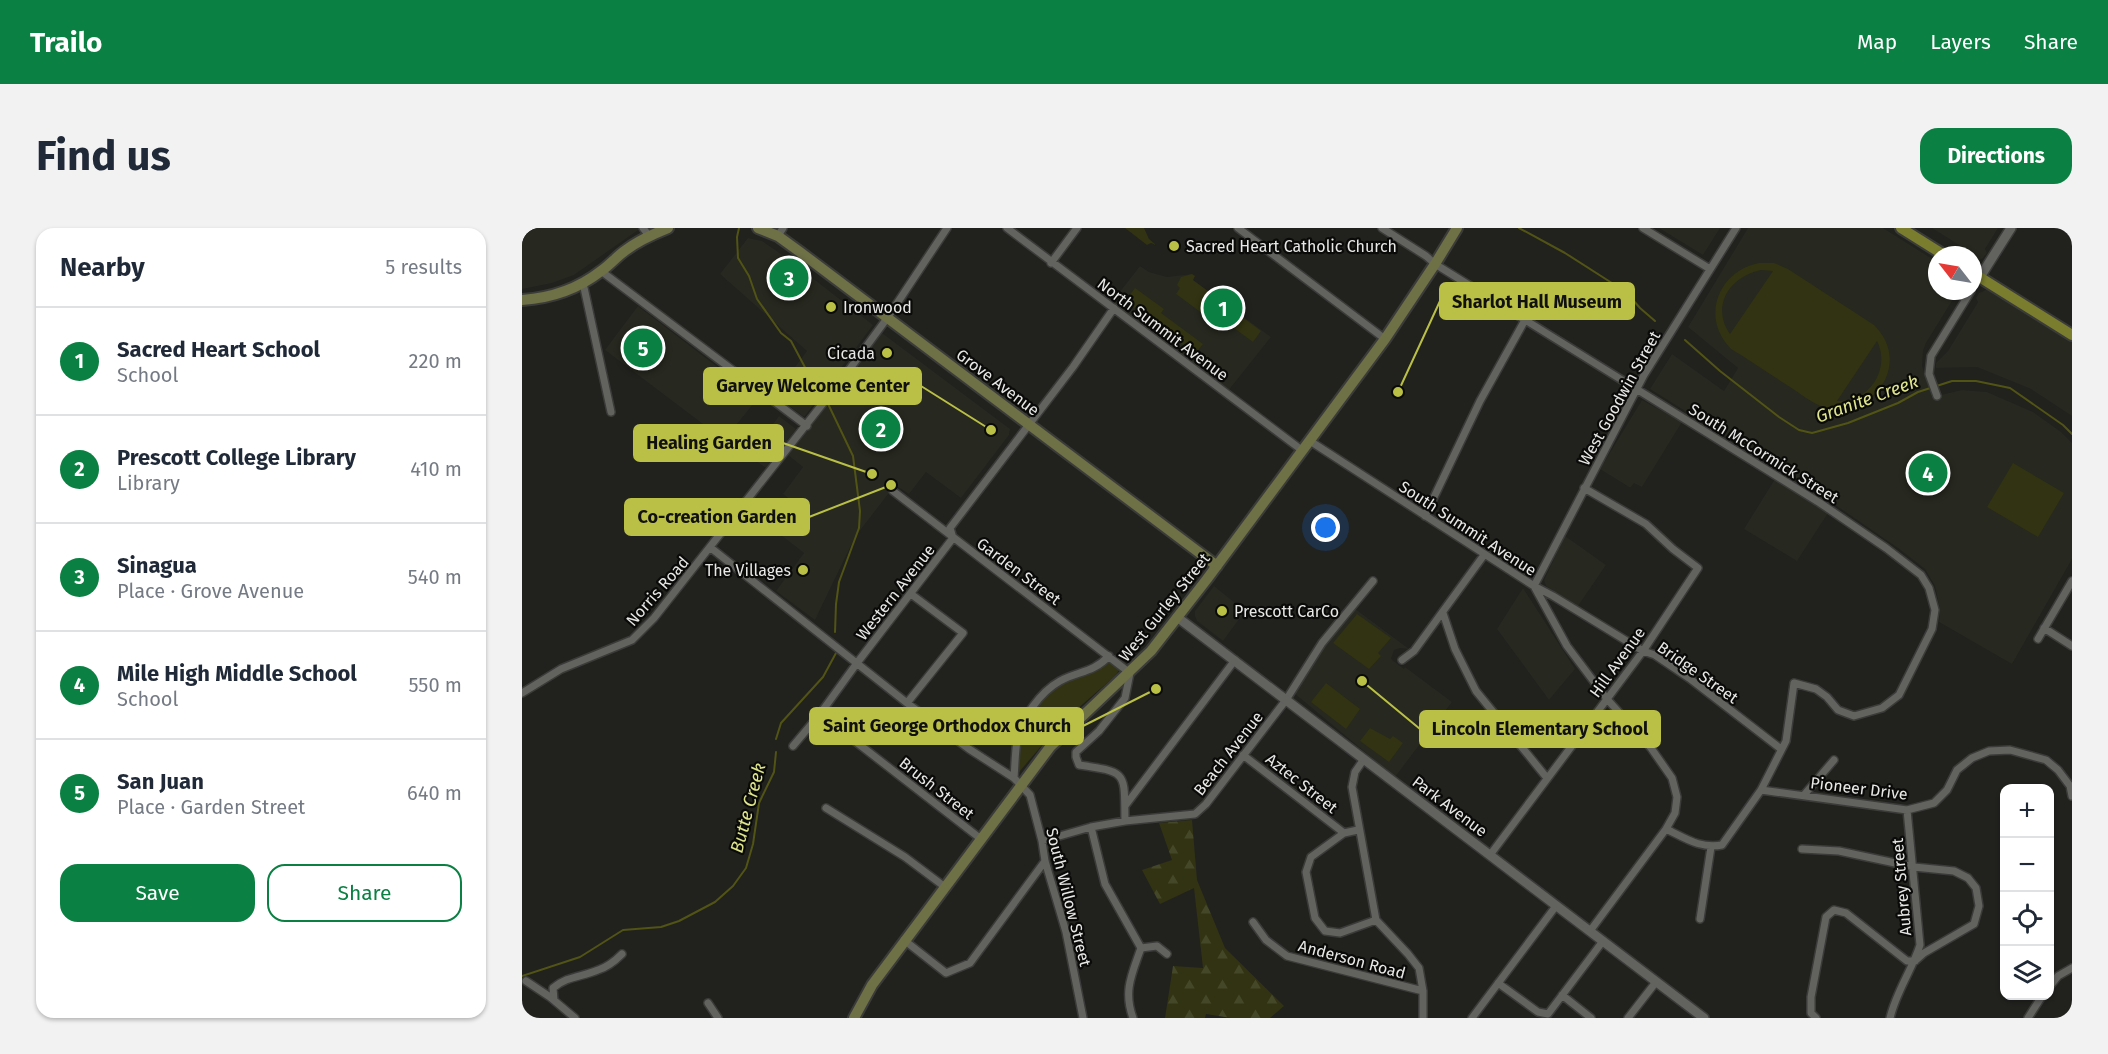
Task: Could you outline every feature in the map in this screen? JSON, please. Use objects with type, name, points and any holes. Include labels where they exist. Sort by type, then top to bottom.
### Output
[{"type":"main road","points":[[522,300],[562,293],[601,271],[646,232],[668,228]]},
{"type":"main road","name":"Grove Avenue","points":[[758,228],[780,232],[888,317],[1217,566]]},
{"type":"main road","name":"West Gurley Street","points":[[854,1018],[867,991],[981,839],[1018,782],[1071,725],[1130,673],[1151,651],[1217,566],[1384,339],[1457,228]]},
{"type":"main road","points":[[1901,228],[1930,246]]},
{"type":"main road","points":[[1982,278],[2072,335]]},
{"type":"street","name":"Norris Road","points":[[522,693],[561,669],[632,640],[654,618],[807,426],[888,317],[947,228]]},
{"type":"street","name":"North Summit Avenue","points":[[1007,228],[1303,451]]},
{"type":"street","points":[[1051,262],[1077,228]]},
{"type":"street","points":[[1238,228],[1384,339]]},
{"type":"street","name":"South McCormick Street","points":[[1382,228],[1435,264],[1837,515],[1886,548],[1920,575],[1929,588],[1935,610],[1932,630],[1899,695],[1882,708],[1854,716],[1838,710],[1827,697],[1816,689],[1794,683],[1786,741],[1781,749]]},
{"type":"street","points":[[1643,228],[1710,269]]},
{"type":"street","name":"West Goodwin Street","points":[[1534,586],[1636,389],[1736,228]]},
{"type":"street","points":[[1982,268],[2011,228]]},
{"type":"street","points":[[601,271],[807,426]]},
{"type":"street","points":[[582,283],[611,412]]},
{"type":"street","points":[[1937,396],[1929,374],[1930,356],[1965,300]]},
{"type":"street","name":"Western Avenue","points":[[793,746],[954,538],[950,528],[1073,367],[1114,308]]},
{"type":"street","points":[[1425,516],[1480,401],[1525,320]]},
{"type":"street","name":"South Summit Avenue","points":[[1310,441],[1534,586],[1568,646],[1607,699],[1651,748],[1672,778],[1677,796],[1675,813],[1666,828]]},
{"type":"street","name":"Hill Avenue","points":[[1490,855],[1643,651],[1698,568],[1646,524],[1584,488]]},
{"type":"street","name":"Garden Street","points":[[893,491],[1130,673]]},
{"type":"street","points":[[711,548],[908,703],[1018,782]]},
{"type":"street","points":[[1402,660],[1414,651],[1484,555]]},
{"type":"street","name":"Beach Avenue","points":[[1042,841],[1091,827],[1125,821],[1195,814],[1206,804],[1286,700],[1322,643],[1373,581]]},
{"type":"street","points":[[2038,639],[2072,581]]},
{"type":"street","name":"Bridge Street","points":[[1534,586],[1643,651],[1655,655],[1689,678],[1781,749]]},
{"type":"street","points":[[908,703],[963,633],[911,594]]},
{"type":"street","points":[[1443,613],[1455,649],[1476,691],[1547,778]]},
{"type":"street","name":"Park Avenue","points":[[1178,617],[1704,1018]]},
{"type":"street","points":[[2044,628],[2072,646]]},
{"type":"street","points":[[1018,782],[1017,740],[1026,716],[1041,696],[1059,681],[1100,666],[1109,656]]},
{"type":"street","points":[[1125,806],[1235,660]]},
{"type":"street","points":[[1125,821],[1124,783],[1120,775],[1107,769],[1079,765],[1076,753],[1125,698],[1130,673]]},
{"type":"street","name":"Brush Street","points":[[820,714],[981,839]]},
{"type":"street","points":[[1590,931],[1666,828],[1702,846],[1722,845],[1761,790],[1781,749]]},
{"type":"street","name":"Pioneer Drive","points":[[1761,790],[1907,810],[1934,803],[1947,790],[1957,770],[1972,758],[1989,751],[2010,750],[2046,760],[2058,770],[2070,786],[2072,796]]},
{"type":"street","name":"Aztec Street","points":[[1243,755],[1344,833]]},
{"type":"street","points":[[1364,759],[1355,772],[1352,787],[1376,920],[1419,968],[1423,991],[1423,1018]]},
{"type":"street","points":[[1803,795],[1834,760]]},
{"type":"street","name":"South Willow Street","points":[[1018,782],[1029,795],[1042,841],[1045,861],[1066,932],[1083,1018]]},
{"type":"street","points":[[826,808],[905,857],[945,887]]},
{"type":"street","name":"Aubrey Street","points":[[1907,810],[1920,945],[1915,960]]},
{"type":"street","points":[[1091,827],[1105,884],[1141,948],[1128,985],[1128,1005],[1133,1018]]},
{"type":"street","points":[[1358,830],[1344,833],[1311,856],[1305,872],[1314,918],[1325,931],[1340,933],[1376,920]]},
{"type":"street","points":[[1700,919],[1711,847]]},
{"type":"street","points":[[1802,849],[1839,851],[1914,867],[1954,871],[1968,878],[1976,888],[1978,906],[1974,924],[1915,960],[1894,1001],[1890,1018]]},
{"type":"street","points":[[904,940],[945,973],[970,963],[1045,861]]},
{"type":"street","points":[[1472,1018],[1556,906]]},
{"type":"street","points":[[1816,1018],[1811,1013],[1811,997],[1826,917],[1834,910],[1846,913],[1907,961],[1915,960]]},
{"type":"street","name":"Anderson Road","points":[[1253,922],[1266,940],[1287,956],[1423,991]]},
{"type":"street","points":[[1498,983],[1538,1012],[1548,1014],[1603,941]]},
{"type":"street","points":[[1141,948],[1157,946],[1167,954]]},
{"type":"street","points":[[554,1000],[553,988],[562,980],[596,972],[610,965],[622,954]]},
{"type":"street","points":[[2054,980],[2072,968]]},
{"type":"street","points":[[526,981],[575,1018]]},
{"type":"street","points":[[1628,1018],[1656,982]]},
{"type":"street","points":[[1562,995],[1591,1018]]},
{"type":"street","points":[[2028,1018],[2039,1000]]},
{"type":"street","points":[[708,1003],[718,1018]]},
{"type":"shaded area","points":[[522,228],[641,228],[574,275],[552,283],[522,289]]},
{"type":"shaded area","points":[[1659,228],[1720,228],[1703,255]]},
{"type":"shaded area","points":[[1748,228],[1883,228],[1928,256],[1928,300],[1953,300],[1923,351],[1922,366],[1932,397],[1962,390],[1987,392],[2033,412],[2072,443],[2072,559],[2012,664],[1939,622],[1940,609],[1935,586],[1925,569],[1898,548],[1831,502],[1650,389],[1672,354],[1724,391],[1738,368],[1688,327]]},
{"type":"shaded area","points":[[1932,228],[1998,228],[1985,249],[1987,253],[1982,259],[1982,246],[1960,246]]},
{"type":"shaded area","points":[[748,238],[762,241],[784,256],[873,325],[805,416],[774,395],[807,351],[720,274]]},
{"type":"shaded area","points":[[1140,266],[1149,272],[1167,277],[1192,274],[1195,276],[1193,280],[1271,337],[1228,391],[1112,302]]},
{"type":"shaded area","points":[[1988,289],[1997,292],[1998,296],[2072,340],[2072,416],[2031,389],[1977,367],[1936,368],[1936,363],[1948,351],[1978,302],[1977,300],[1982,300],[1982,292]]},
{"type":"shaded area","points":[[638,306],[758,398],[724,440],[605,350]]},
{"type":"shaded area","points":[[882,333],[1010,429],[1009,435],[961,498],[926,472],[909,494],[895,485],[855,537],[815,620],[776,591],[804,553],[777,532],[797,505],[783,494],[803,467],[788,455]]},
{"type":"shaded area","points":[[1642,400],[1682,422],[1642,487],[1634,483],[1629,487],[1600,469]]},
{"type":"shaded area","points":[[779,416],[796,429],[766,468],[749,456]]},
{"type":"shaded area","points":[[1775,479],[1828,513],[1797,561],[1744,529]]},
{"type":"shaded area","points":[[1565,536],[1606,565],[1578,606],[1546,586],[1544,580]]},
{"type":"shaded area","points":[[1214,586],[1245,611],[1223,641],[1197,621],[1195,616],[1195,611]]},
{"type":"shaded area","points":[[1523,588],[1575,669],[1549,700],[1497,629]]},
{"type":"shaded area","points":[[1354,608],[1409,649],[1394,650],[1391,659],[1452,702],[1395,777],[1294,693],[1323,644]]},
{"type":"green space","points":[[1125,228],[1144,228],[1149,239],[1156,245],[1151,243],[1147,245]]},
{"type":"green space","points":[[1759,263],[1774,263],[1788,269],[1874,325],[1885,341],[1890,359],[1888,372],[1879,389],[1855,407],[1836,410],[1826,408],[1807,399],[1731,349],[1722,337],[1715,310],[1724,286],[1733,275]],"holes":[[[1761,270],[1773,271],[1730,334],[1722,313],[1727,293],[1741,278]],[[1877,341],[1881,352],[1881,362],[1874,382],[1859,396],[1837,401]]]},
{"type":"green space","points":[[1192,274],[1195,276],[1193,280],[1261,331],[1253,342],[1223,320],[1218,325],[1176,294],[1180,288],[1177,285],[1181,277]]},
{"type":"green space","points":[[1135,288],[1164,309],[1161,313],[1203,344],[1195,354],[1125,301]]},
{"type":"green space","points":[[2013,463],[2064,493],[2038,537],[1987,507]]},
{"type":"green space","points":[[1357,614],[1391,638],[1378,653],[1381,656],[1369,669],[1333,643]]},
{"type":"green space","points":[[1109,656],[1122,666],[1115,676],[1060,724],[1014,778],[1016,756],[1026,716],[1059,681],[1100,666]]},
{"type":"green space","points":[[1326,683],[1360,709],[1346,729],[1311,702]]},
{"type":"green space","points":[[1370,728],[1390,739],[1393,736],[1403,743],[1389,762],[1360,741]]},
{"type":"green space","points":[[1192,820],[1197,880],[1225,948],[1284,1006],[1270,1018],[1231,1018],[1206,1014],[1205,1018],[1165,1018],[1173,966],[1203,968],[1194,888],[1160,904],[1142,870],[1172,860],[1159,823]]},
{"type":"waterway","name":"Butte Creek","points":[[739,228],[738,258],[749,276],[757,299],[781,333],[791,341],[808,373],[819,385],[853,456],[860,511],[859,528],[839,582],[835,632]]},
{"type":"waterway","name":"Granite Creek","points":[[1519,228],[1565,253],[1626,292],[1655,321]]},
{"type":"waterway","name":"Granite Creek","points":[[1685,340],[1720,371],[1799,430],[1812,433],[1848,423],[1898,403],[1918,392],[1952,381],[1976,381],[2010,388],[2063,425],[2072,434]]},
{"type":"waterway","name":"Butte Creek","points":[[776,739],[781,723],[823,677],[836,653]]},
{"type":"waterway","name":"Butte Creek","points":[[522,976],[580,957],[623,930],[661,927],[679,921],[715,902],[733,886],[746,868],[753,844],[759,803],[774,772],[776,752]]},
{"type":"place","name":"Sacred Heart Catholic Church","points":[[1174,246]]},
{"type":"place","name":"Sinagua","points":[[789,278]]},
{"type":"place","name":"Ironwood","points":[[831,307]]},
{"type":"place","name":"Sacred Heart School","points":[[1223,308]]},
{"type":"place","name":"San Juan","points":[[643,348]]},
{"type":"place","name":"Cicada","points":[[887,353]]},
{"type":"place","name":"Sharlot Hall Museum","points":[[1398,392]]},
{"type":"place","name":"Prescott College Library","points":[[881,429]]},
{"type":"place","name":"Garvey Welcome Center","points":[[991,430]]},
{"type":"place","name":"Mile High Middle School","points":[[1928,473]]},
{"type":"place","name":"Healing Garden","points":[[872,474]]},
{"type":"place","name":"Co-creation Garden","points":[[891,485]]},
{"type":"place","name":"The Villages","points":[[803,570]]},
{"type":"place","name":"Prescott CarCo","points":[[1222,611]]},
{"type":"place","name":"Lincoln Elementary School","points":[[1362,681]]},
{"type":"place","name":"Saint George Orthodox Church","points":[[1156,689]]}]
